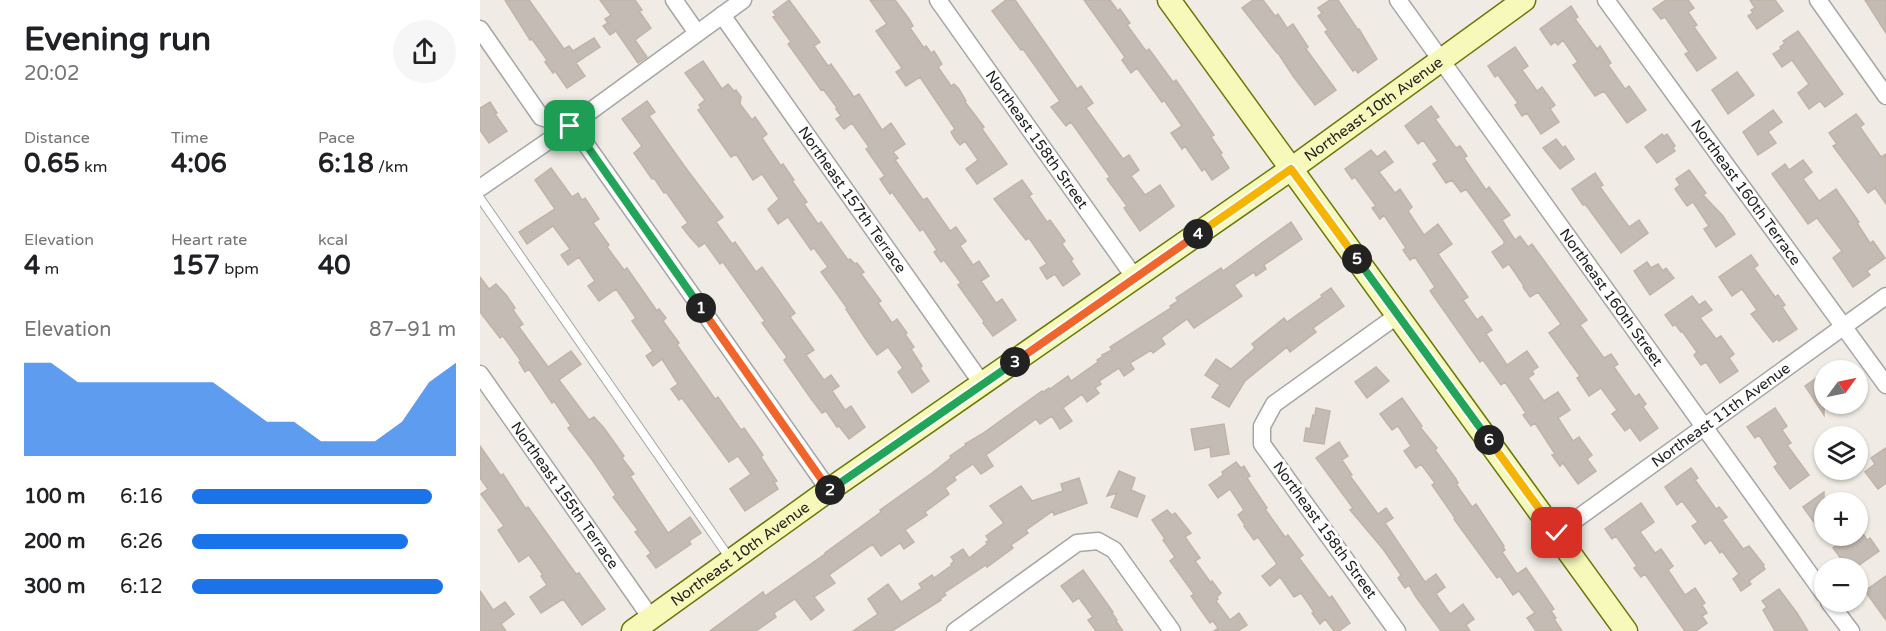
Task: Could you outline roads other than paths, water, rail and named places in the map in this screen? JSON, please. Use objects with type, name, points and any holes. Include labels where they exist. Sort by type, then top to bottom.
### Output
[{"type":"street","points":[[674,0],[697,33]]},
{"type":"street","points":[[480,189],[743,0]]},
{"type":"street","name":"Northeast 158th Street","points":[[938,0],[1135,278]]},
{"type":"street","points":[[1169,0],[1626,631]]},
{"type":"street","name":"Northeast 160th Street","points":[[1398,0],[1814,580]]},
{"type":"street","name":"Northeast 10th Avenue","points":[[642,624],[829,490],[1291,169],[1524,0]]},
{"type":"street","name":"Northeast 160th Terrace","points":[[1606,0],[1886,385]]},
{"type":"street","points":[[1818,0],[1886,96]]},
{"type":"street","name":"Northeast 157th Terrace","points":[[722,15],[983,384]]},
{"type":"street","points":[[480,29],[541,117],[570,126],[585,143],[829,490]]},
{"type":"street","name":"Northeast 11th Avenue","points":[[1557,533],[1886,296]]},
{"type":"street","name":"Northeast 158th Street","points":[[1397,631],[1262,444],[1262,426],[1274,404],[1398,315]]},
{"type":"street","name":"Northeast 155th Terrace","points":[[480,374],[642,624]]},
{"type":"street","points":[[955,631],[1077,543],[1098,541],[1114,550],[1173,631]]},
{"type":"street","points":[[1837,612],[1851,631]]},
{"type":"lane","points":[[480,198],[732,560]]}]
